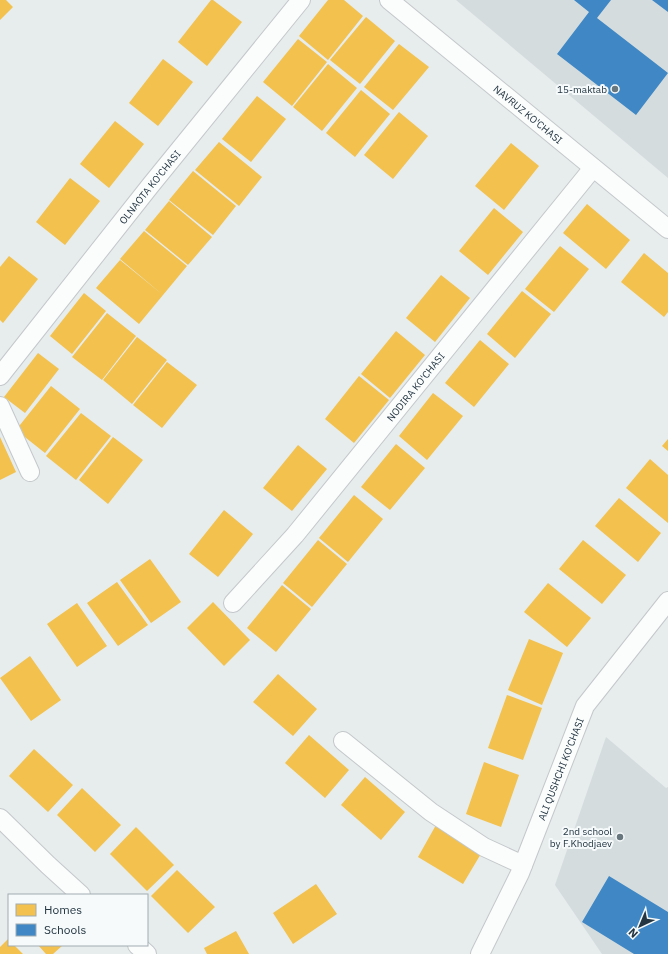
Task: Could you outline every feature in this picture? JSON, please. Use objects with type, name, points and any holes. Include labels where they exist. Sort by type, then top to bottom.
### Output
[{"type":"street","name":"OLNAOTA KO'CHASI","points":[[0,376],[150,186],[301,0]]},
{"type":"street","name":"NAVRUZ KO'CHASI","points":[[389,0],[668,229]]},
{"type":"street","name":"NODIRA KO'CHASI","points":[[233,603],[295,535],[593,168]]},
{"type":"street","points":[[0,406],[30,472]]},
{"type":"street","name":"ALI QUSHCHI KO'CHASI","points":[[480,954],[523,865],[585,706],[668,601]]},
{"type":"street","points":[[343,741],[431,812],[484,848],[523,865]]},
{"type":"street","points":[[0,818],[80,894]]},
{"type":"street","points":[[138,946],[147,954]]},
{"type":"shaded area","name":"15-maktab","points":[[456,0],[668,0],[668,178]]},
{"type":"shaded area","name":"2nd school by F.Khodjaev","points":[[606,737],[666,788],[668,787],[668,954],[602,954],[555,885]]},
{"type":"building: Homes","points":[[0,0],[6,0],[13,7],[0,20]]},
{"type":"building: Homes","points":[[211,0],[242,22],[207,66],[178,42]]},
{"type":"building: Homes","points":[[328,0],[344,0],[363,16],[328,60],[299,36]]},
{"type":"building: Homes","points":[[366,17],[395,41],[360,84],[330,60]]},
{"type":"building: Homes","points":[[298,39],[327,62],[292,106],[263,82]]},
{"type":"building: Homes","points":[[399,44],[429,67],[393,110],[364,87]]},
{"type":"building: Homes","points":[[163,59],[193,82],[158,126],[129,103]]},
{"type":"building: Homes","points":[[328,64],[357,88],[322,131],[293,107]]},
{"type":"building: Homes","points":[[361,90],[390,114],[355,157],[326,133]]},
{"type":"building: Homes","points":[[257,96],[286,119],[251,162],[222,139]]},
{"type":"building: Homes","points":[[399,112],[428,136],[393,179],[364,155]]},
{"type":"building: Homes","points":[[115,121],[144,144],[109,188],[80,164]]},
{"type":"building: Homes","points":[[219,142],[262,177],[239,206],[195,170]]},
{"type":"building: Homes","points":[[511,143],[539,166],[504,210],[475,186]]},
{"type":"building: Homes","points":[[193,171],[236,206],[213,235],[169,200]]},
{"type":"building: Homes","points":[[70,178],[100,201],[65,245],[36,222]]},
{"type":"building: Homes","points":[[169,201],[212,237],[188,265],[145,230]]},
{"type":"building: Homes","points":[[587,204],[630,240],[606,269],[563,233]]},
{"type":"building: Homes","points":[[494,208],[523,232],[488,275],[459,251]]},
{"type":"building: Homes","points":[[144,231],[187,266],[163,295],[120,259]]},
{"type":"building: Homes","points":[[560,246],[589,269],[554,312],[525,289]]},
{"type":"building: Homes","points":[[644,253],[668,273],[668,312],[664,317],[621,282]]},
{"type":"building: Homes","points":[[9,256],[38,279],[3,323],[0,320],[0,267]]},
{"type":"building: Homes","points":[[120,260],[163,295],[139,324],[96,288]]},
{"type":"building: Homes","points":[[441,275],[470,298],[435,342],[406,318]]},
{"type":"building: Homes","points":[[522,291],[551,314],[515,358],[487,334]]},
{"type":"building: Homes","points":[[84,293],[106,311],[72,354],[50,336]]},
{"type":"building: Homes","points":[[107,313],[136,336],[102,380],[72,357]]},
{"type":"building: Homes","points":[[396,331],[425,355],[390,398],[361,374]]},
{"type":"building: Homes","points":[[137,337],[167,360],[132,404],[103,380]]},
{"type":"building: Homes","points":[[480,340],[509,364],[474,407],[445,383]]},
{"type":"building: Homes","points":[[38,353],[59,369],[25,413],[4,397]]},
{"type":"building: Homes","points":[[167,362],[197,385],[162,428],[133,405]]},
{"type":"building: Homes","points":[[359,376],[389,400],[354,443],[325,419]]},
{"type":"building: Homes","points":[[51,386],[80,409],[45,453],[16,430]]},
{"type":"building: Homes","points":[[433,393],[463,416],[427,460],[399,436]]},
{"type":"building: Homes","points":[[81,413],[111,436],[76,480],[46,456]]},
{"type":"building: Homes","points":[[0,437],[16,472],[0,480]]},
{"type":"building: Homes","points":[[113,437],[143,460],[108,504],[79,480]]},
{"type":"building: Homes","points":[[668,439],[668,451],[662,446]]},
{"type":"building: Homes","points":[[396,444],[425,468],[390,510],[361,487]]},
{"type":"building: Homes","points":[[298,445],[327,469],[292,511],[263,488]]},
{"type":"building: Homes","points":[[650,459],[668,475],[668,523],[626,488]]},
{"type":"building: Homes","points":[[354,495],[383,519],[348,562],[319,538]]},
{"type":"building: Homes","points":[[619,498],[661,533],[638,562],[595,526]]},
{"type":"building: Homes","points":[[224,510],[253,534],[218,577],[189,554]]},
{"type":"building: Homes","points":[[318,540],[347,564],[312,607],[283,583]]},
{"type":"building: Homes","points":[[583,540],[626,575],[602,604],[559,569]]},
{"type":"building: Homes","points":[[150,559],[181,602],[151,623],[120,580]]},
{"type":"building: Homes","points":[[117,582],[148,625],[118,646],[87,603]]},
{"type":"building: Homes","points":[[548,583],[591,618],[567,647],[524,612]]},
{"type":"building: Homes","points":[[282,585],[311,609],[276,652],[247,628]]},
{"type":"building: Homes","points":[[213,602],[250,640],[224,666],[187,628]]},
{"type":"building: Homes","points":[[77,603],[107,646],[77,667],[47,624]]},
{"type":"building: Homes","points":[[529,639],[563,653],[542,705],[508,690]]},
{"type":"building: Homes","points":[[30,656],[61,700],[31,721],[0,678]]},
{"type":"building: Homes","points":[[278,674],[317,709],[293,736],[253,702]]},
{"type":"building: Homes","points":[[507,695],[542,708],[523,760],[488,748]]},
{"type":"building: Homes","points":[[309,735],[349,770],[325,798],[285,763]]},
{"type":"building: Homes","points":[[34,749],[73,785],[48,812],[9,776]]},
{"type":"building: Homes","points":[[484,762],[519,775],[501,827],[466,814]]},
{"type":"building: Homes","points":[[365,777],[405,812],[381,840],[341,805]]},
{"type":"building: Homes","points":[[82,788],[121,825],[95,852],[57,815]]},
{"type":"building: Homes","points":[[436,825],[482,852],[463,884],[418,857]]},
{"type":"building: Homes","points":[[136,827],[174,865],[147,891],[110,854]]},
{"type":"building: Homes","points":[[177,870],[215,907],[188,933],[151,896]]},
{"type":"building: Homes","points":[[316,884],[337,914],[293,944],[273,913]]},
{"type":"building: Homes","points":[[236,931],[249,954],[207,954],[204,948]]},
{"type":"building: Homes","points":[[8,939],[8,946],[15,946],[23,954],[0,954],[0,947]]},
{"type":"building: Homes","points":[[39,946],[62,946],[53,954],[46,954]]},
{"type":"building: Schools","points":[[574,0],[611,0],[597,18],[668,73],[636,115],[557,54],[589,12]]},
{"type":"building: Schools","points":[[652,0],[668,0],[668,12]]},
{"type":"building: Schools","points":[[609,876],[668,912],[668,954],[634,954],[582,922]]},
{"type":"place","name":"15-maktab","points":[[615,89]]},
{"type":"place","name":"2nd school by F.Khodjaev","points":[[620,837]]}]
